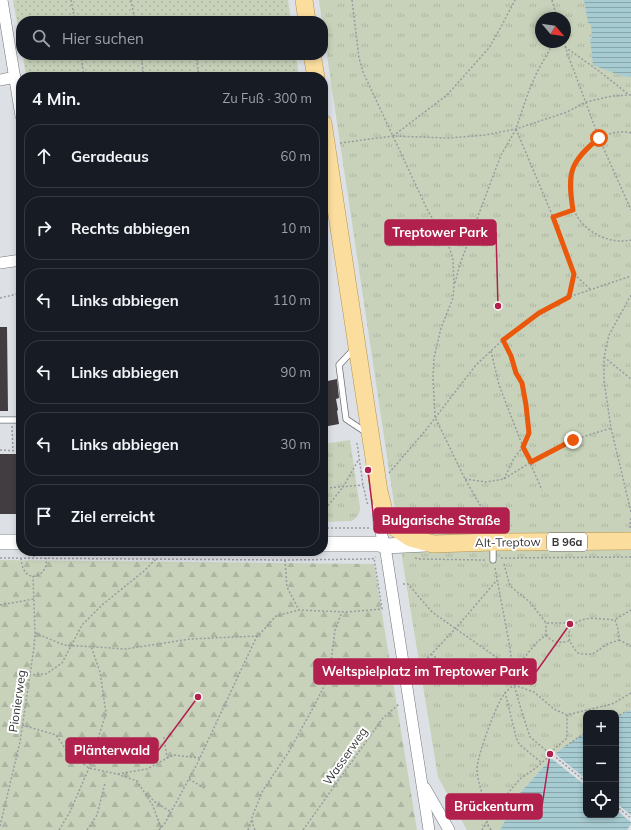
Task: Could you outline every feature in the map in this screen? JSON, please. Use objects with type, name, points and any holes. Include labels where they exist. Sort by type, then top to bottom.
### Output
[{"type":"main road","points":[[304,0],[306,16]]},
{"type":"main road","points":[[313,60],[315,72]]},
{"type":"main road","name":"B 96a","points":[[328,168],[371,436],[373,484]]},
{"type":"main road","name":"Alt-Treptow","points":[[373,484],[388,520],[396,529],[411,538],[433,544],[631,535]]},
{"type":"street","points":[[2,0],[16,84]]},
{"type":"street","points":[[0,80],[15,77]]},
{"type":"street","points":[[0,263],[16,261]]},
{"type":"street","points":[[373,484],[429,830]]},
{"type":"street","points":[[0,542],[16,542]]},
{"type":"street","name":"Alt-Treptow","points":[[328,544],[379,544],[383,551],[433,544]]},
{"type":"street","points":[[420,781],[449,830]]},
{"type":"lane","points":[[0,420],[16,420]]},
{"type":"lane","points":[[493,542],[493,560]]},
{"type":"lane","points":[[404,672],[417,670]]},
{"type":"path","points":[[72,0],[74,16]]},
{"type":"path","points":[[131,0],[134,16]]},
{"type":"path","points":[[352,0],[358,58],[363,72],[427,209],[450,249],[454,285],[453,298],[442,328],[434,358],[432,378],[435,417],[464,479],[494,529],[493,542]]},
{"type":"path","points":[[393,136],[447,94],[489,48],[515,0]]},
{"type":"path","points":[[552,0],[555,12]]},
{"type":"path","points":[[454,285],[460,264],[500,155],[516,129],[537,72],[551,48]]},
{"type":"path","points":[[566,48],[599,138],[631,210]]},
{"type":"path","points":[[567,48],[630,95]]},
{"type":"path","points":[[82,60],[83,72]]},
{"type":"path","points":[[142,60],[143,72]]},
{"type":"path","points":[[197,60],[198,72]]},
{"type":"path","points":[[328,143],[334,144],[393,136],[449,138],[485,135],[516,129],[567,112],[586,102],[612,96],[630,95]]},
{"type":"path","points":[[516,129],[553,217],[574,274],[590,290]]},
{"type":"path","points":[[631,133],[611,134],[599,138],[584,151],[575,163],[571,178],[570,192],[573,210],[580,222],[593,233],[608,240],[625,242],[631,240]]},
{"type":"path","points":[[553,217],[573,210]]},
{"type":"path","points":[[569,297],[574,274]]},
{"type":"path","points":[[328,488],[373,484],[388,475],[476,365],[503,340],[539,313],[569,297],[631,276]]},
{"type":"path","points":[[0,298],[16,294]]},
{"type":"path","points":[[631,295],[609,335],[604,356],[604,381],[611,428],[631,512]]},
{"type":"path","points":[[503,340],[511,356],[516,373],[522,383],[529,433],[523,447],[514,458],[504,479]]},
{"type":"path","points":[[491,351],[499,385],[523,447],[531,462],[542,490]]},
{"type":"path","points":[[604,356],[631,379]]},
{"type":"path","points":[[12,420],[13,450]]},
{"type":"path","points":[[464,479],[486,482],[504,479],[531,462],[573,440],[611,428]]},
{"type":"path","points":[[0,450],[16,450]]},
{"type":"path","points":[[328,506],[343,486],[359,459]]},
{"type":"path","points":[[631,518],[631,535]]},
{"type":"path","points":[[328,528],[375,527]]},
{"type":"path","points":[[0,558],[285,560],[374,558],[383,551]]},
{"type":"path","points":[[413,557],[420,559],[493,560],[508,636],[514,685],[530,737],[548,752]]},
{"type":"path","points":[[504,557],[631,557]]},
{"type":"path","points":[[21,558],[24,572],[33,576],[39,575],[46,566],[46,558]]},
{"type":"path","points":[[160,829],[171,812],[200,758],[258,636],[276,616],[299,610],[342,612],[382,609],[374,558]]},
{"type":"path","points":[[30,675],[46,674],[62,664],[82,625],[102,605],[144,572],[156,559]]},
{"type":"path","points":[[285,560],[287,587],[299,610]]},
{"type":"path","points":[[504,564],[510,586],[530,602],[546,623],[546,635],[551,641],[569,641]]},
{"type":"path","name":"Pionierweg","points":[[0,826],[20,742],[30,675],[35,633],[33,576]]},
{"type":"path","points":[[417,670],[456,628],[497,580]]},
{"type":"path","points":[[404,584],[408,584],[432,612],[506,664],[513,672]]},
{"type":"path","points":[[0,605],[34,599]]},
{"type":"path","points":[[546,623],[574,623],[591,618],[615,620],[631,610]]},
{"type":"path","points":[[248,830],[263,790],[288,753],[328,677],[335,630],[342,612]]},
{"type":"path","points":[[615,620],[619,640]]},
{"type":"path","points":[[574,623],[570,628],[569,641],[578,653],[592,654],[619,640],[631,646]]},
{"type":"path","points":[[35,633],[64,645],[126,649],[190,639],[258,636]]},
{"type":"path","points":[[513,672],[536,643],[546,635]]},
{"type":"path","points":[[59,830],[70,812],[89,768],[106,712],[100,672],[91,646]]},
{"type":"path","points":[[431,654],[444,664],[490,677]]},
{"type":"path","points":[[491,830],[486,823],[483,797],[478,782],[477,767],[490,725],[505,692],[514,685]]},
{"type":"path","points":[[514,685],[534,692],[554,709],[567,715],[612,704],[631,693]]},
{"type":"path","points":[[505,692],[519,744],[542,763]]},
{"type":"path","name":"Wasserweg","points":[[303,830],[383,718],[398,704],[409,702]]},
{"type":"path","points":[[619,715],[627,711]]},
{"type":"path","points":[[553,750],[567,738],[567,715]]},
{"type":"path","points":[[22,725],[56,735],[69,754],[89,768],[117,774],[137,781],[153,806],[160,829]]},
{"type":"path","points":[[566,746],[583,734]]},
{"type":"path","points":[[164,737],[167,758]]},
{"type":"path","points":[[117,774],[147,768],[173,755],[200,758]]},
{"type":"path","points":[[553,756],[583,780]]},
{"type":"path","points":[[482,830],[495,808],[520,779],[547,758]]},
{"type":"path","points":[[189,779],[206,789]]},
{"type":"path","points":[[87,830],[97,815],[105,783]]},
{"type":"path","points":[[144,792],[155,802],[171,812]]},
{"type":"path","points":[[619,808],[631,818]]},
{"type":"path","points":[[252,817],[255,830]]},
{"type":"green space","points":[[13,0],[288,0],[290,16],[16,16]]},
{"type":"green space","points":[[319,0],[631,0],[631,710],[619,716],[619,710],[583,710],[583,734],[557,752],[520,793],[500,830],[467,830],[438,777],[404,570],[328,60],[328,16],[321,16]]},
{"type":"green space","points":[[24,60],[297,60],[298,72],[25,72]]},
{"type":"green space","points":[[350,440],[360,508],[357,517],[352,521],[328,522],[328,443]]},
{"type":"green space","points":[[0,560],[374,564],[417,830],[0,830]]},
{"type":"water","points":[[584,0],[631,0],[631,77],[622,76],[593,65],[590,38],[592,38],[591,24],[588,23]]},
{"type":"water","points":[[631,710],[631,824],[627,830],[500,830],[520,793],[557,752],[583,734],[583,818],[619,818],[619,716]]},
{"type":"pier","points":[[554,753],[583,777],[583,784],[551,758]]},
{"type":"pier","points":[[619,805],[631,815],[631,822],[619,812]]},
{"type":"building","points":[[0,327],[7,327],[8,411],[0,411]]},
{"type":"building","points":[[337,379],[339,398],[336,399],[339,424],[328,426],[328,381]]},
{"type":"building","points":[[0,454],[16,454],[16,514],[0,514]]},
{"type":"place","name":"Treptower Park","points":[[498,306]]},
{"type":"place","name":"Bulgarische Straße","points":[[368,470]]},
{"type":"place","name":"Weltspielplatz im Treptower Park","points":[[570,624]]},
{"type":"place","name":"Plänterwald","points":[[198,697]]},
{"type":"place","name":"Brückenturm","points":[[550,754]]},
{"type":"route","points":[[573,440],[531,462],[523,447],[529,433],[522,383],[516,373],[511,356],[503,340],[509,334],[539,313],[569,297],[574,274],[553,217],[573,210],[570,192],[571,178],[575,163],[584,151],[599,138]]}]
